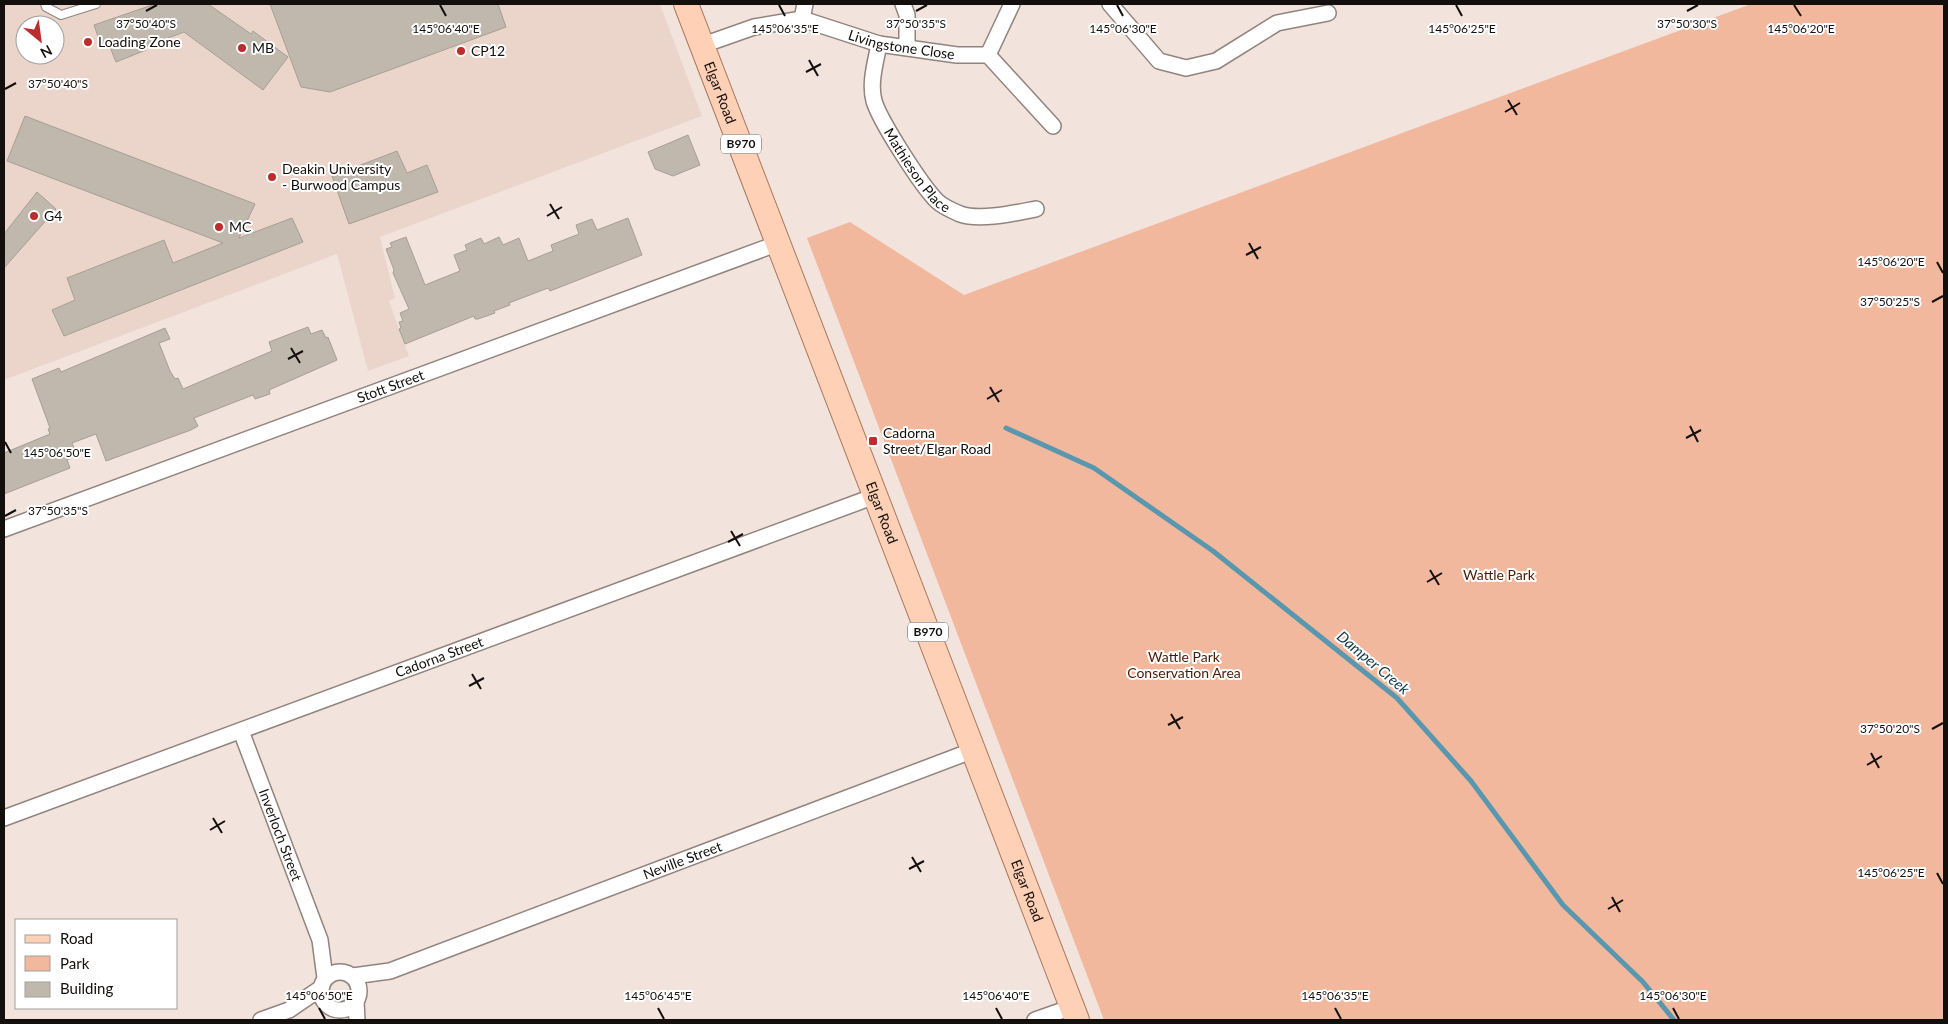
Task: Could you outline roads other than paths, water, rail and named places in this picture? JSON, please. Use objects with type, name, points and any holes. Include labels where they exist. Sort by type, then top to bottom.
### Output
[{"type":"main road","name":"Elgar Road","points":[[686,4],[1074,1013]]},
{"type":"street","points":[[902,4],[907,14],[907,48]]},
{"type":"street","points":[[1012,4],[988,55],[1054,126]]},
{"type":"street","points":[[1110,4],[1159,61],[1186,68],[1216,61],[1278,23],[1328,13]]},
{"type":"street","name":"Livingstone Close","points":[[703,45],[804,11],[879,44],[957,55],[988,55]]},
{"type":"street","name":"Mathieson Place","points":[[879,44],[873,77],[874,99],[886,125],[923,183],[938,202],[962,214],[991,216],[1036,209]]},
{"type":"street","name":"Stott Street","points":[[4,528],[779,243]]},
{"type":"street","name":"Cadorna Street","points":[[4,818],[876,496]]},
{"type":"street","name":"Inverloch Street","points":[[241,731],[320,940],[323,983]]},
{"type":"street","name":"Neville Street","points":[[347,974],[390,971],[974,750]]},
{"type":"street","name":"Inverloch Street","points":[[320,940],[347,974]]},
{"type":"street","name":"Neville Street","points":[[357,999],[390,971]]},
{"type":"street","points":[[261,1020],[289,1010],[336,972],[347,974],[359,985],[357,1020]]},
{"type":"street","points":[[323,983],[322,998],[338,1012]]},
{"type":"street","points":[[289,1010],[338,1012],[351,1006],[357,999]]},
{"type":"street","points":[[1035,1020],[1074,1013]]},
{"type":"lane","points":[[45,4],[46,7],[61,15],[96,4]]},
{"type":"waterway","name":"Damper Creek","points":[[1006,428],[1094,468],[1213,551],[1397,698],[1471,781],[1563,905],[1643,982],[1674,1020]]},
{"type":"place","name":"Loading Zone","points":[[88,42]]},
{"type":"place","name":"MB","points":[[242,48]]},
{"type":"place","name":"CP12","points":[[461,51]]},
{"type":"place","name":"Deakin University - Burwood Campus","points":[[272,177]]},
{"type":"place","name":"G4","points":[[34,216]]},
{"type":"place","name":"MC","points":[[219,227]]},
{"type":"place","name":"Cadorna Street/Elgar Road","points":[[873,441]]},
{"type":"park label","name":"Wattle Park","points":[[1499,575]]},
{"type":"park label","name":"Wattle Park Conservation Area","points":[[1184,666]]}]
